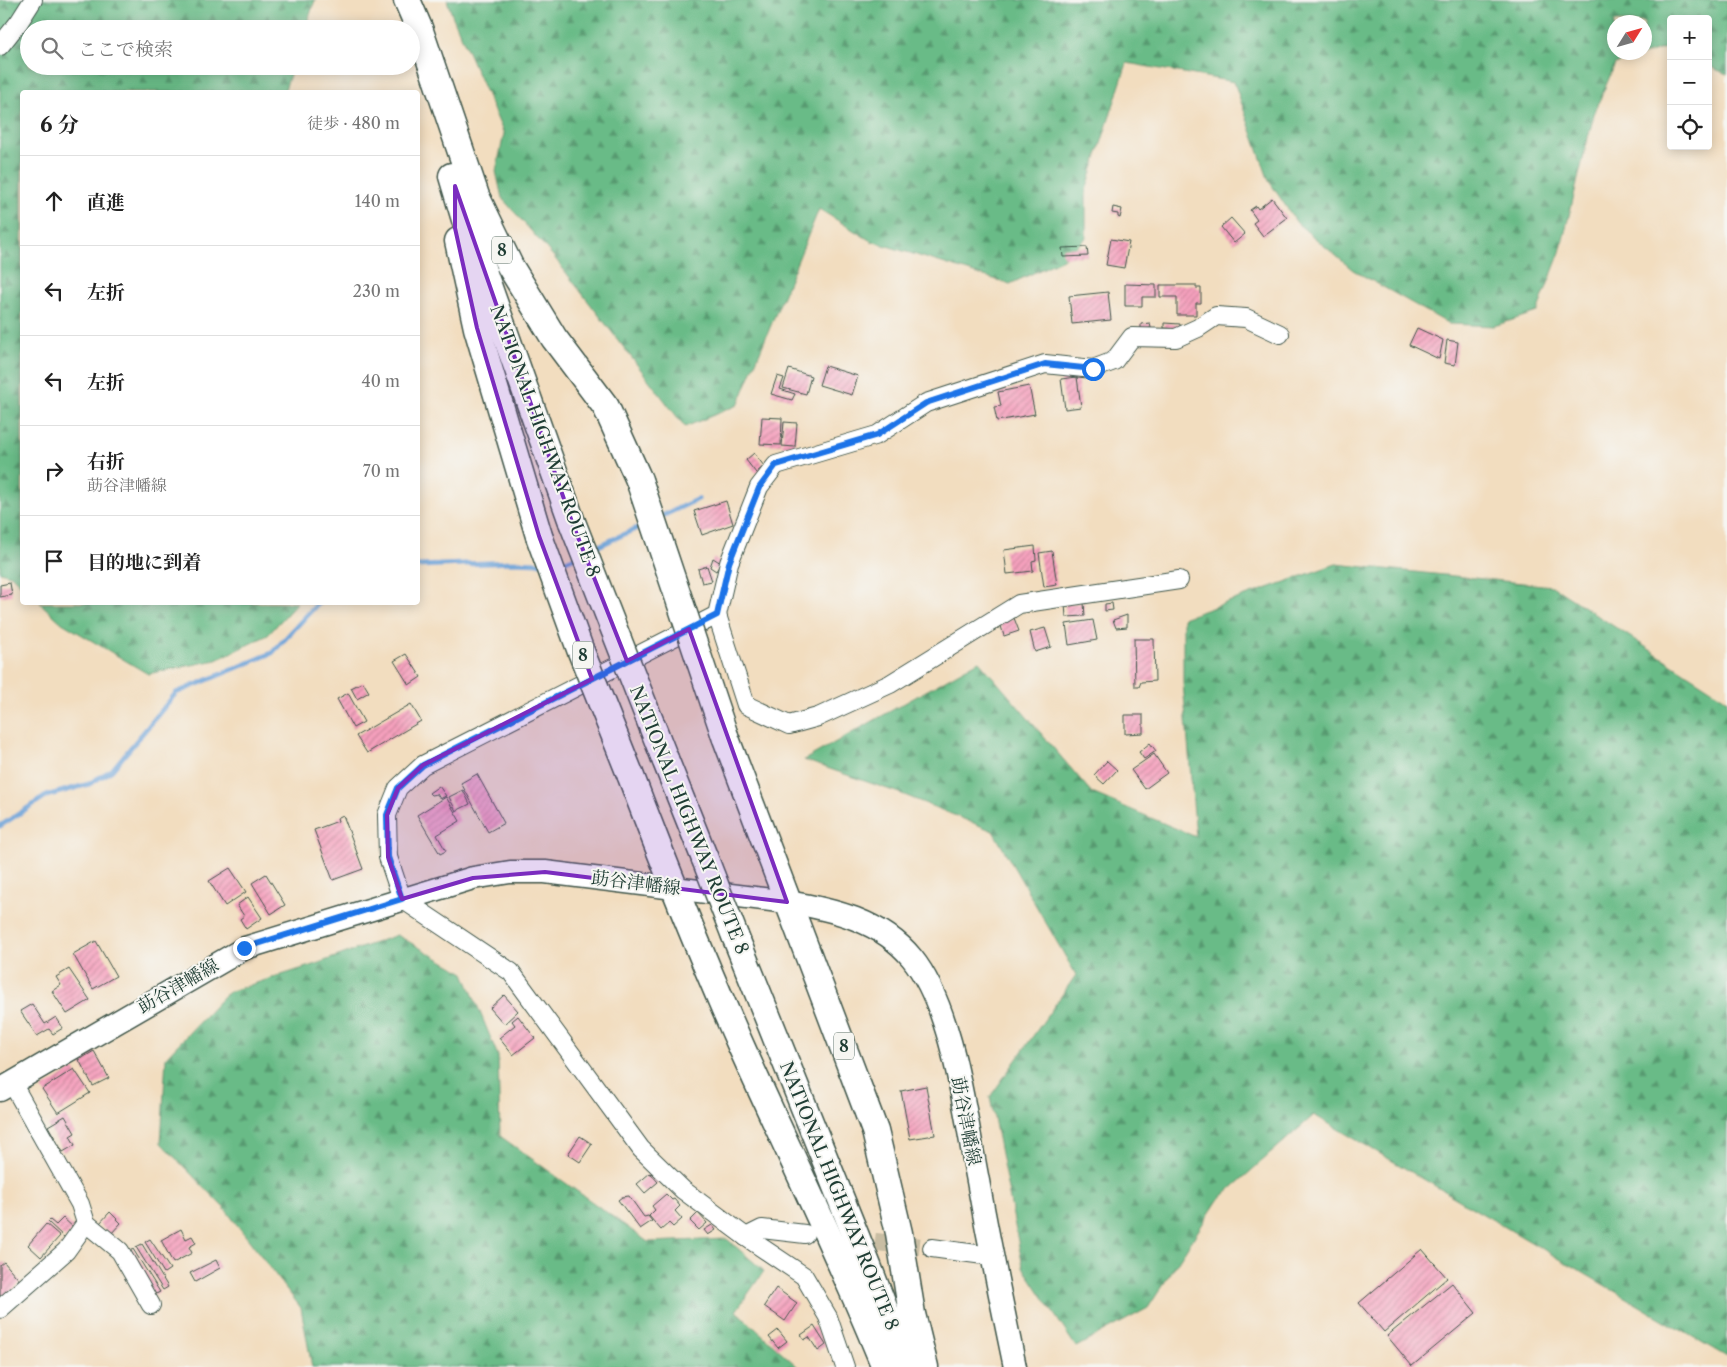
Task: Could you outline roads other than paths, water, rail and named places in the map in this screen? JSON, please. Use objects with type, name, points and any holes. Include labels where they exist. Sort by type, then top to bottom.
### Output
[{"type":"highway","points":[[400,0],[406,20]]},
{"type":"highway","name":"8","points":[[407,0],[415,20]]},
{"type":"highway","name":"8","points":[[420,34],[476,196],[510,266],[554,338],[606,406],[639,480],[725,736],[875,1130],[899,1233],[912,1314],[925,1367]]},
{"type":"highway","name":"NATIONAL HIGHWAY ROUTE 8","points":[[420,69],[470,232],[572,522],[907,1367]]},
{"type":"highway","name":"8","points":[[455,186],[455,228],[477,328],[538,536],[673,888],[885,1367]]},
{"type":"main road","name":"莇谷津幡線","points":[[6,1086],[244,948],[472,878],[510,872],[545,872],[824,908],[858,920],[892,939],[912,958],[924,975],[942,1015],[955,1062],[1015,1367]]},
{"type":"street","points":[[21,20],[32,0]]},
{"type":"street","points":[[0,46],[20,22]]},
{"type":"street","points":[[1179,580],[1019,604],[890,684],[818,717],[789,725],[746,705],[717,615],[733,554],[759,488],[776,465],[877,435],[926,403],[1045,364],[1093,369],[1114,361],[1132,337],[1176,338],[1198,328],[1216,316],[1246,318],[1280,334]]},
{"type":"street","points":[[717,615],[423,765],[398,788],[387,815],[388,857],[402,899],[511,972],[641,1149],[683,1190],[746,1237],[804,1276],[828,1317],[845,1367]]},
{"type":"street","points":[[6,1086],[80,1204],[86,1223],[120,1251],[151,1305]]},
{"type":"street","points":[[0,1308],[66,1251],[86,1223]]},
{"type":"street","points":[[746,1237],[762,1229],[806,1234]]},
{"type":"street","points":[[932,1248],[992,1256]]},
{"type":"waterway","points":[[660,517],[698,499]]},
{"type":"waterway","points":[[590,550],[646,524]]},
{"type":"waterway","points":[[558,564],[578,556]]},
{"type":"waterway","points":[[420,566],[512,562],[540,563]]},
{"type":"waterway","points":[[0,826],[46,796],[89,784],[112,770],[176,693],[272,653],[316,605]]},
{"type":"tunnel","points":[[848,1239],[932,1248]]}]
